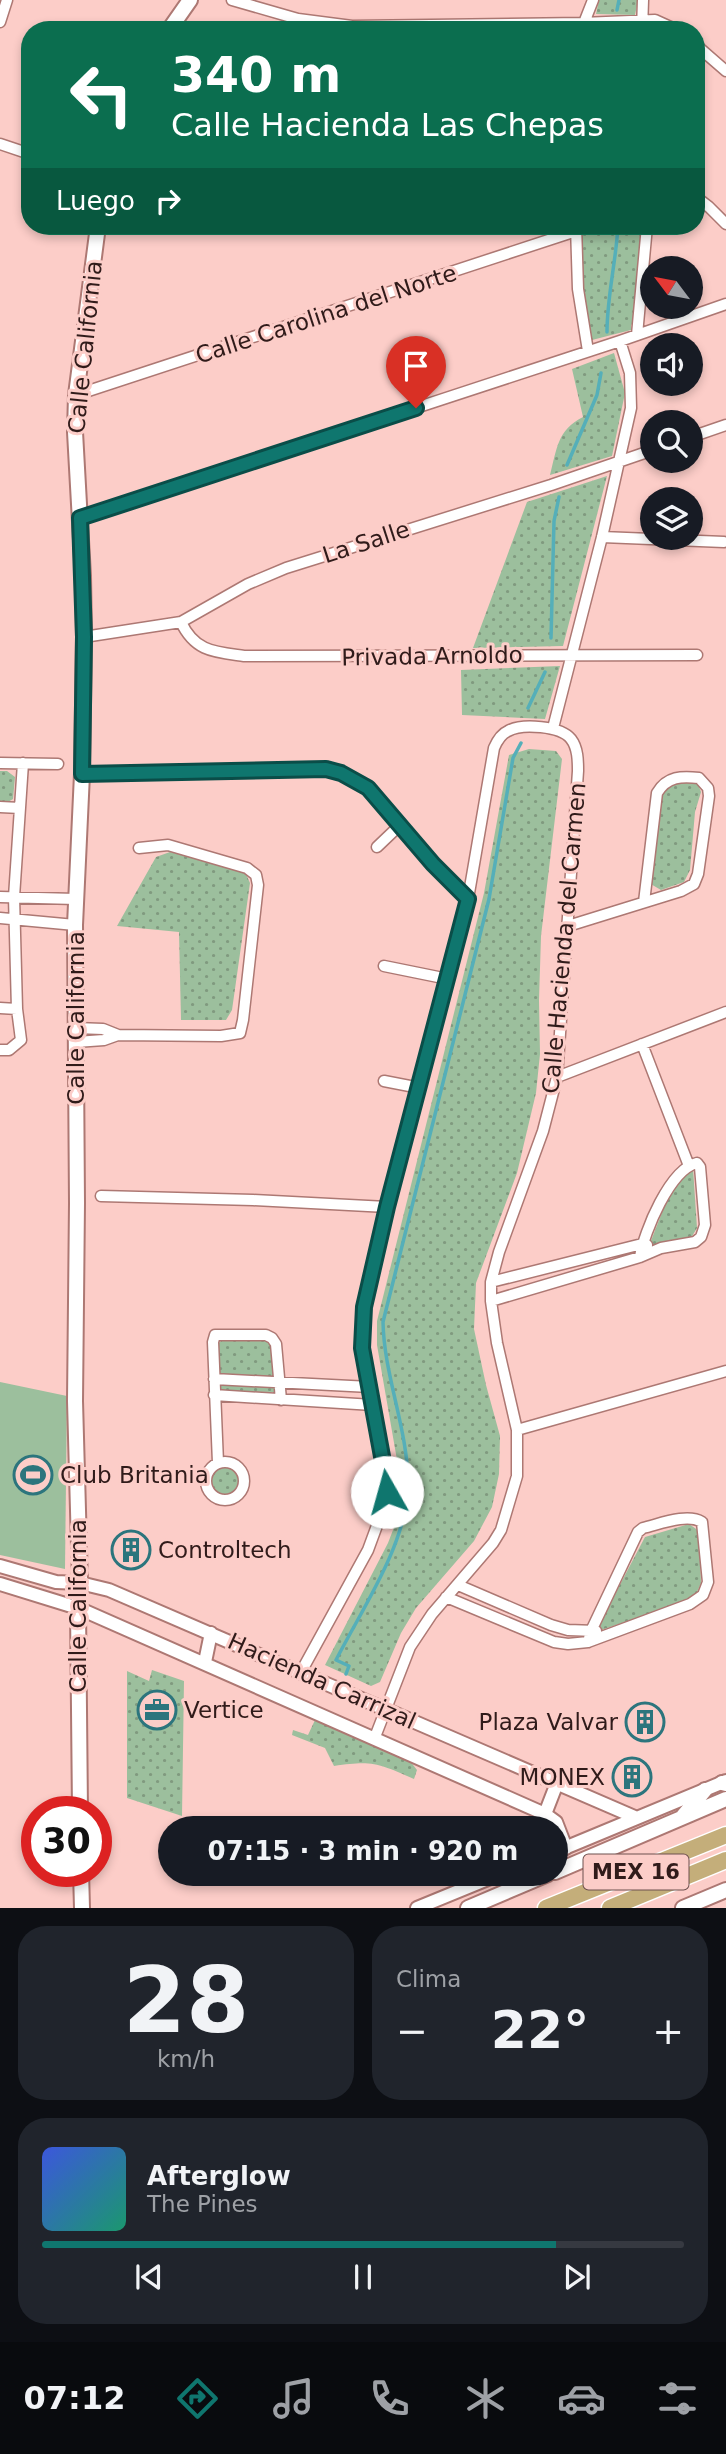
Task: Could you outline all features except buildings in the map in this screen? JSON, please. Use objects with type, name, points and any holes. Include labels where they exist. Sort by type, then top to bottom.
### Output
[{"type":"highway","name":"MEX 16","points":[[546,1908],[726,1835]]},
{"type":"highway","name":"MEX 16","points":[[610,1908],[726,1860]]},
{"type":"main road","points":[[175,21],[190,0]]},
{"type":"main road","name":"Calle California","points":[[80,1796],[80,1583],[75,1401],[75,925],[82,774],[84,637],[76,470],[76,395],[96,235]]},
{"type":"main road","points":[[680,1819],[705,1790]]},
{"type":"main road","points":[[568,1866],[726,1800]]},
{"type":"main road","points":[[468,1908],[520,1886]]},
{"type":"main road","points":[[81,1887],[82,1908]]},
{"type":"main road","points":[[683,1908],[726,1890]]},
{"type":"main road","points":[[707,1898],[726,1899]]},
{"type":"street","points":[[0,22],[7,0]]},
{"type":"street","points":[[232,0],[313,21]]},
{"type":"street","points":[[584,21],[593,0]]},
{"type":"street","points":[[642,21],[643,0]]},
{"type":"street","points":[[705,53],[726,71]]},
{"type":"street","points":[[0,144],[21,151]]},
{"type":"street","points":[[705,203],[726,224]]},
{"type":"street","name":"Calle Carolina del Norte","points":[[76,395],[558,235]]},
{"type":"street","points":[[576,235],[578,289],[588,351]]},
{"type":"street","points":[[637,335],[646,235]]},
{"type":"street","points":[[80,518],[726,304]]},
{"type":"street","points":[[301,1672],[368,1550],[386,1502],[386,1478],[362,1348],[363,1319],[387,1207],[468,899],[494,748],[503,734],[514,728],[553,728],[602,537],[631,408],[630,373],[620,341]]},
{"type":"street","points":[[703,433],[726,425]]},
{"type":"street","name":"La Salle","points":[[84,637],[181,622],[248,584],[286,568],[640,454]]},
{"type":"street","points":[[602,537],[724,542]]},
{"type":"street","name":"Privada Arnoldo","points":[[181,622],[186,634],[201,647],[214,652],[244,656],[697,655]]},
{"type":"street","name":"Calle Hacienda del Carmen","points":[[375,1737],[410,1647],[446,1597],[484,1556],[501,1530],[517,1476],[517,1430],[504,1380],[491,1301],[491,1282],[499,1252],[543,1131],[557,1077],[578,771],[573,741],[565,733],[553,728]]},
{"type":"street","points":[[0,763],[58,764]]},
{"type":"street","points":[[0,1050],[9,1051],[21,1040],[14,898],[23,763]]},
{"type":"street","points":[[82,774],[326,769],[341,773],[368,788],[433,864],[468,899]]},
{"type":"street","points":[[568,926],[681,891],[694,884],[697,879],[709,796],[708,788],[699,779],[680,776],[665,783],[657,793],[644,902]]},
{"type":"street","points":[[0,807],[20,808]]},
{"type":"street","points":[[377,847],[399,826]]},
{"type":"street","points":[[76,1035],[104,1040],[118,1035],[221,1036],[240,1033],[258,885],[256,875],[247,868],[168,845],[139,848]]},
{"type":"street","points":[[0,897],[76,899]]},
{"type":"street","points":[[0,918],[75,925]]},
{"type":"street","points":[[384,966],[448,979]]},
{"type":"street","points":[[0,1008],[18,1009]]},
{"type":"street","points":[[557,1077],[726,1012]]},
{"type":"street","points":[[642,1044],[689,1166]]},
{"type":"street","points":[[384,1082],[420,1088]]},
{"type":"street","points":[[491,1301],[640,1257],[661,1248],[695,1242],[704,1232],[700,1167],[697,1163],[689,1166],[673,1180],[642,1244],[640,1257]]},
{"type":"street","points":[[101,1196],[387,1207]]},
{"type":"street","points":[[491,1282],[642,1244],[661,1248]]},
{"type":"street","points":[[218,1463],[214,1395],[215,1335],[266,1335],[272,1338],[276,1343],[281,1400]]},
{"type":"street","points":[[517,1430],[726,1371]]},
{"type":"street","points":[[214,1379],[370,1387]]},
{"type":"street","points":[[214,1395],[373,1405]]},
{"type":"street","points":[[218,1463],[234,1463],[244,1475],[242,1491],[229,1500],[213,1497],[205,1483],[211,1467],[218,1463]]},
{"type":"street","points":[[446,1597],[554,1642],[589,1642],[690,1604],[705,1591],[708,1582],[702,1522],[685,1519],[643,1528],[632,1542],[591,1631],[589,1642]]},
{"type":"street","name":"Hacienda Carrizal","points":[[0,1566],[56,1582],[80,1583],[109,1590],[637,1818]]},
{"type":"street","name":"Hacienda Carrizal","points":[[0,1584],[78,1608],[545,1814]]},
{"type":"street","points":[[458,1585],[551,1625],[568,1630],[607,1633]]},
{"type":"street","points":[[205,1662],[211,1633]]},
{"type":"street","points":[[548,1816],[545,1814],[557,1783]]},
{"type":"street","points":[[568,1847],[725,1783]]},
{"type":"street","points":[[417,1908],[471,1886]]},
{"type":"green space","points":[[599,0],[638,0],[635,15],[596,14]]},
{"type":"green space","points":[[579,235],[643,235],[636,321],[631,325],[631,330],[592,340],[581,302]]},
{"type":"green space","points":[[614,353],[625,393],[612,456],[550,475],[559,441],[574,422],[583,417],[572,369]]},
{"type":"green space","points":[[607,476],[563,646],[473,648],[527,502]]},
{"type":"green space","points":[[560,666],[545,719],[462,715],[461,670]]},
{"type":"green space","points":[[529,749],[556,751],[562,759],[541,936],[540,1054],[536,1093],[517,1173],[476,1283],[474,1329],[500,1436],[499,1474],[492,1507],[474,1541],[416,1608],[401,1633],[380,1682],[371,1686],[325,1665],[388,1543],[398,1517],[401,1483],[377,1345],[377,1321],[484,893],[509,755]]},
{"type":"green space","points":[[0,771],[7,771],[15,777],[13,799],[8,802],[0,801]]},
{"type":"green space","points":[[676,782],[698,784],[701,792],[695,812],[690,870],[684,882],[661,890],[649,883],[658,797],[667,785]]},
{"type":"green space","points":[[170,852],[245,872],[250,883],[232,1010],[226,1020],[181,1020],[179,932],[117,926],[156,857]]},
{"type":"green space","points":[[693,1168],[697,1228],[691,1238],[647,1251],[675,1179]]},
{"type":"green space","points":[[267,1339],[271,1343],[275,1392],[217,1391],[218,1344],[222,1340]]},
{"type":"green space","name":"Club Britania","points":[[0,1382],[67,1396],[65,1569],[0,1555]]},
{"type":"green space","points":[[226,1464],[238,1469],[243,1481],[238,1493],[226,1498],[214,1493],[209,1481],[214,1469]]},
{"type":"green space","points":[[689,1524],[699,1531],[701,1583],[694,1599],[595,1632],[645,1537]]},
{"type":"green space","points":[[152,1670],[184,1681],[182,1816],[127,1798],[127,1671],[149,1681]]},
{"type":"green space","points":[[315,1720],[410,1761],[417,1770],[414,1779],[376,1765],[358,1763],[334,1766],[325,1748],[292,1735],[293,1730],[308,1735]]},
{"type":"waterway","points":[[617,10],[619,0]]},
{"type":"waterway","points":[[607,332],[617,235]]},
{"type":"waterway","points":[[567,465],[597,395],[601,373]]},
{"type":"waterway","points":[[551,638],[554,521],[559,497]]},
{"type":"waterway","points":[[528,708],[545,672]]},
{"type":"waterway","points":[[346,1674],[349,1666],[336,1660],[391,1554],[400,1531],[408,1487],[405,1446],[387,1363],[383,1322],[489,899],[513,758],[521,743]]},
{"type":"place","name":"Club Britania","points":[[33,1475]]},
{"type":"place","name":"Controltech","points":[[131,1550]]},
{"type":"place","name":"Vertice","points":[[157,1710]]},
{"type":"place","name":"Plaza Valvar","points":[[645,1722]]},
{"type":"place","name":"MONEX","points":[[632,1777]]},
{"type":"route","points":[[387,1492],[362,1348],[364,1307],[387,1207],[468,899],[433,864],[368,788],[341,773],[326,769],[82,774],[84,637],[80,518],[416,408]]}]
